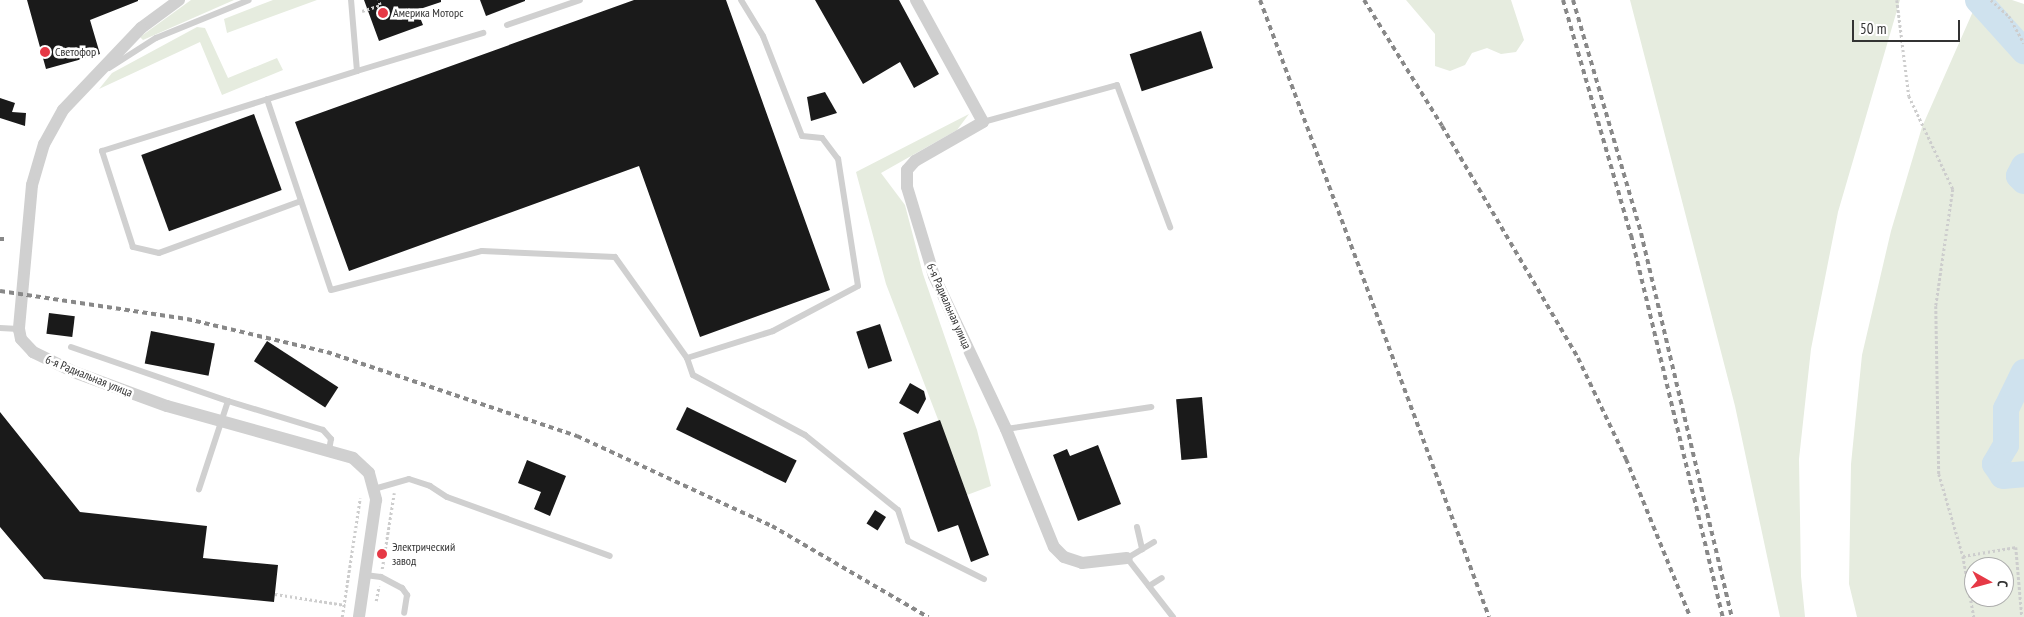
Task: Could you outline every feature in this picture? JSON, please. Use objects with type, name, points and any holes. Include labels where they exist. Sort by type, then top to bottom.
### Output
[{"type":"street","points":[[18,329],[32,185],[42,152],[63,110],[141,28],[179,0]]},
{"type":"street","points":[[916,0],[983,122]]},
{"type":"street","name":"6-я Радиальная улица","points":[[983,122],[916,161],[907,170],[907,187],[934,276],[1006,429],[1054,548],[1064,558],[1082,563],[1127,558]]},
{"type":"street","name":"6-я Радиальная улица","points":[[18,329],[21,339],[33,352],[74,372],[220,423],[354,458],[370,473],[376,500],[359,617]]},
{"type":"lane","points":[[93,79],[156,38],[249,0]]},
{"type":"lane","points":[[351,0],[357,71]]},
{"type":"lane","points":[[507,25],[580,0]]},
{"type":"lane","points":[[687,358],[772,331],[858,286],[838,159],[822,138],[802,136],[763,36],[741,0]]},
{"type":"lane","points":[[301,200],[159,253],[133,247],[102,151],[483,33]]},
{"type":"lane","points":[[983,122],[1117,85],[1170,227]]},
{"type":"lane","points":[[267,99],[331,290],[482,251],[616,257],[687,358],[692,375],[805,435],[898,510],[908,541],[984,579]]},
{"type":"lane","points":[[0,328],[18,329]]},
{"type":"lane","points":[[71,347],[228,401],[323,430],[331,439],[329,450]]},
{"type":"lane","points":[[199,489],[228,401]]},
{"type":"lane","points":[[1006,429],[1151,407]]},
{"type":"lane","points":[[374,489],[409,478],[447,497],[610,556]]},
{"type":"lane","points":[[1137,527],[1142,549]]},
{"type":"lane","points":[[1154,542],[1127,558],[1173,617]]},
{"type":"lane","points":[[366,575],[380,577],[402,588],[407,595],[404,613]]},
{"type":"lane","points":[[1149,586],[1162,578]]},
{"type":"path","points":[[353,14],[380,5],[378,0]]},
{"type":"path","points":[[1897,0],[1909,96],[1954,189],[1936,306],[1939,474],[1963,556],[1974,617]]},
{"type":"path","points":[[1991,0],[2009,16],[2024,43]]},
{"type":"path","points":[[375,609],[396,481]]},
{"type":"path","points":[[342,617],[360,493]]},
{"type":"path","points":[[1963,556],[2016,547],[2022,617]]},
{"type":"path","points":[[275,594],[345,605]]},
{"type":"shaded area","points":[[191,0],[234,0],[143,40],[140,37]]},
{"type":"shaded area","points":[[273,0],[317,0],[227,33],[224,19]]},
{"type":"shaded area","points":[[1406,0],[1511,0],[1524,40],[1516,52],[1501,54],[1487,48],[1472,53],[1465,65],[1450,71],[1435,66],[1435,34]]},
{"type":"shaded area","points":[[1630,0],[1900,0],[1838,212],[1811,349],[1799,459],[1801,576],[1805,617],[1780,617],[1735,406]]},
{"type":"shaded area","points":[[1978,0],[2012,0],[2024,4],[2024,617],[1857,617],[1849,584],[1851,464],[1862,355],[1891,231],[1922,127]]},
{"type":"shaded area","points":[[197,27],[205,28],[228,78],[277,58],[283,70],[222,95],[200,42],[99,89],[112,73]]},
{"type":"shaded area","points":[[969,114],[957,130],[881,173],[905,205],[923,274],[977,430],[991,486],[967,495],[886,284],[856,172]]},
{"type":"building","points":[[27,0],[138,1],[90,20],[100,54],[46,69]]},
{"type":"building","points":[[364,0],[441,0],[441,2],[417,10],[423,25],[379,41]]},
{"type":"building","points":[[480,0],[525,0],[525,1],[486,16]]},
{"type":"building","points":[[634,0],[726,0],[830,290],[700,337],[639,166],[349,271],[295,122]]},
{"type":"building","points":[[815,0],[899,0],[939,74],[914,88],[900,62],[863,84]]},
{"type":"building","points":[[1201,31],[1213,68],[1142,91],[1130,54]]},
{"type":"building","points":[[825,92],[837,113],[811,121],[807,97]]},
{"type":"building","points":[[0,98],[15,103],[12,112],[26,113],[25,126],[0,118]]},
{"type":"building","points":[[254,114],[282,190],[169,231],[141,155]]},
{"type":"building","points":[[49,313],[75,316],[72,337],[46,334]]},
{"type":"building","points":[[880,324],[892,361],[868,369],[856,332]]},
{"type":"building","points":[[151,331],[215,343],[209,376],[145,363]]},
{"type":"building","points":[[267,341],[338,387],[325,407],[254,361]]},
{"type":"building","points":[[910,383],[924,391],[926,399],[918,414],[899,403]]},
{"type":"building","points":[[1202,397],[1207,458],[1181,460],[1176,399]]},
{"type":"building","points":[[687,407],[797,460],[786,483],[676,429]]},
{"type":"building","points":[[0,412],[80,512],[207,526],[203,558],[278,565],[274,602],[44,579],[0,527]]},
{"type":"building","points":[[940,420],[989,555],[971,562],[958,525],[938,532],[903,433]]},
{"type":"building","points":[[1098,445],[1121,504],[1078,521],[1053,455],[1067,449],[1070,456]]},
{"type":"building","points":[[527,460],[566,476],[550,516],[534,509],[541,492],[518,483]]},
{"type":"building","points":[[875,510],[886,517],[878,530],[867,524]]},
{"type":"waterway","points":[[1978,0],[2024,51]]},
{"type":"waterway","points":[[2024,166],[2019,176],[2024,181]]},
{"type":"waterway","points":[[2024,372],[2006,409],[2006,445],[1995,464],[2003,476],[2024,474]]},
{"type":"railway","points":[[1260,0],[1489,617]]},
{"type":"railway","points":[[1364,0],[1442,126],[1578,358],[1626,459],[1690,617]]},
{"type":"railway","points":[[1563,0],[1631,235],[1723,617]]},
{"type":"railway","points":[[1573,0],[1641,233],[1732,617]]},
{"type":"railway","points":[[0,291],[187,319],[327,352],[577,436],[772,526],[928,617]]},
{"type":"place","name":"Америка Моторс","points":[[383,13]]},
{"type":"place","name":"Светофор","points":[[45,52]]},
{"type":"place","name":"Электрический завод","points":[[382,554]]}]
